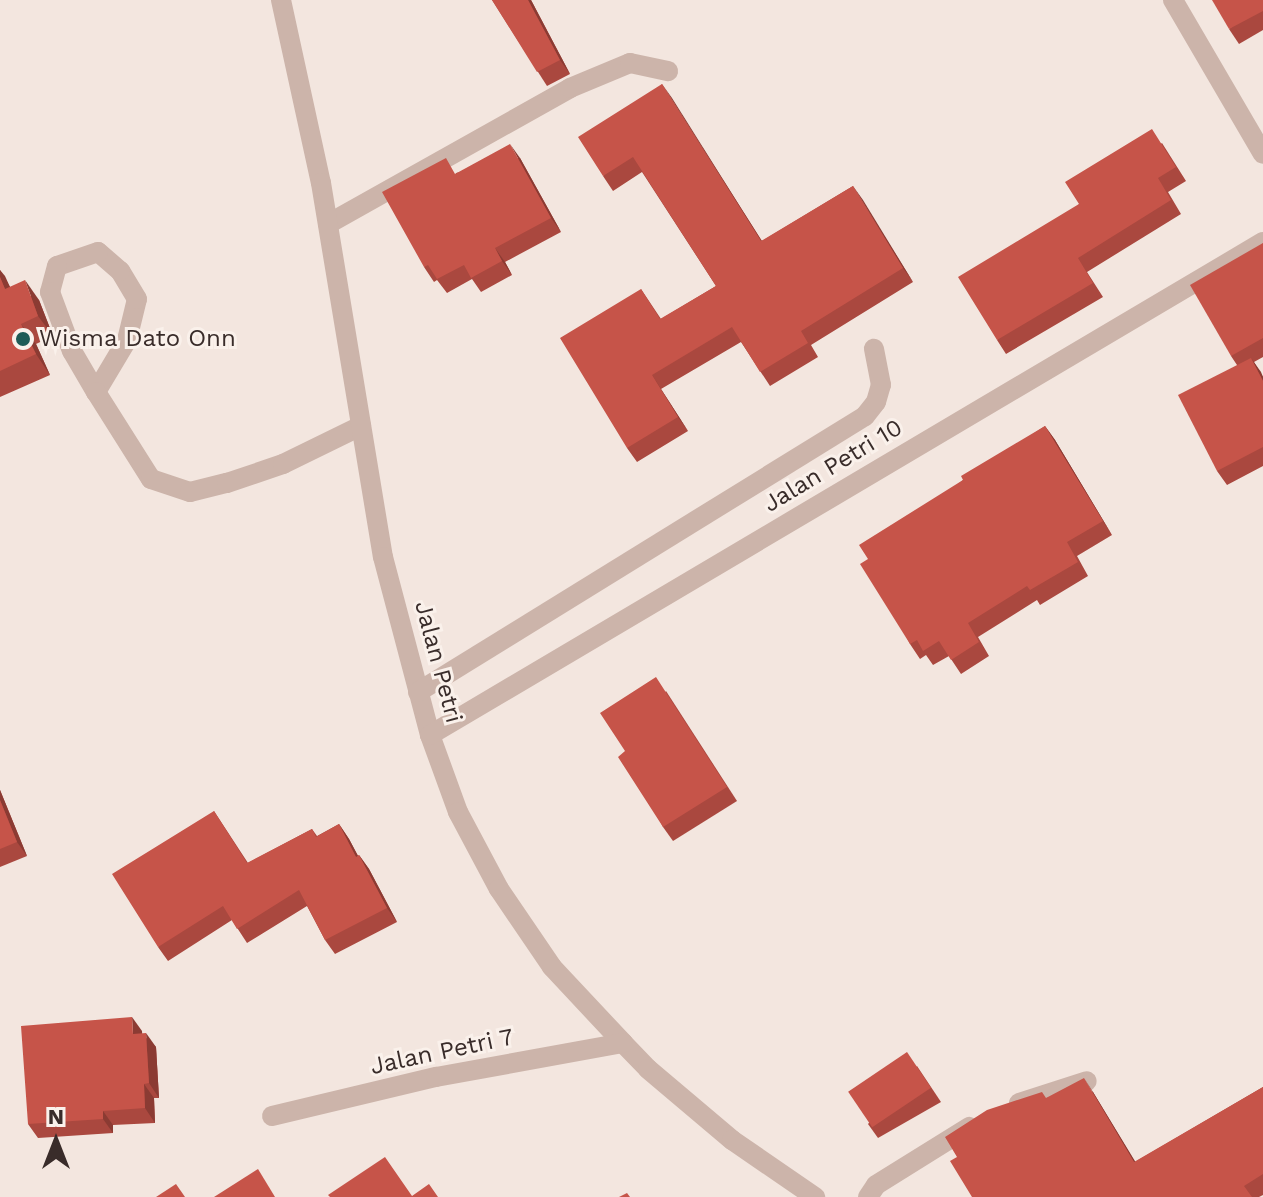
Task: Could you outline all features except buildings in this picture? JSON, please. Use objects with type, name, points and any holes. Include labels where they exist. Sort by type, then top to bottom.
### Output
[{"type":"street","name":"Jalan Petri","points":[[281,0],[328,224],[383,557],[430,735],[458,812],[499,889],[552,967],[648,1069],[732,1140],[815,1197]]},
{"type":"street","points":[[1173,0],[1263,154]]},
{"type":"street","points":[[328,224],[570,88],[630,63],[668,71]]},
{"type":"street","name":"Jalan Petri 10","points":[[430,735],[1263,242]]},
{"type":"street","points":[[96,392],[127,340],[137,299],[120,271],[98,252],[57,266],[50,292],[72,351],[96,392],[151,479],[190,492],[283,464],[361,426]]},
{"type":"street","points":[[418,692],[865,416],[876,402],[881,385],[874,349]]},
{"type":"street","name":"Jalan Petri 7","points":[[272,1116],[436,1077],[623,1043]]},
{"type":"street","points":[[868,1197],[876,1185],[998,1111],[1087,1081]]},
{"type":"place","name":"Wisma Dato Onn","points":[[23,339]]}]
